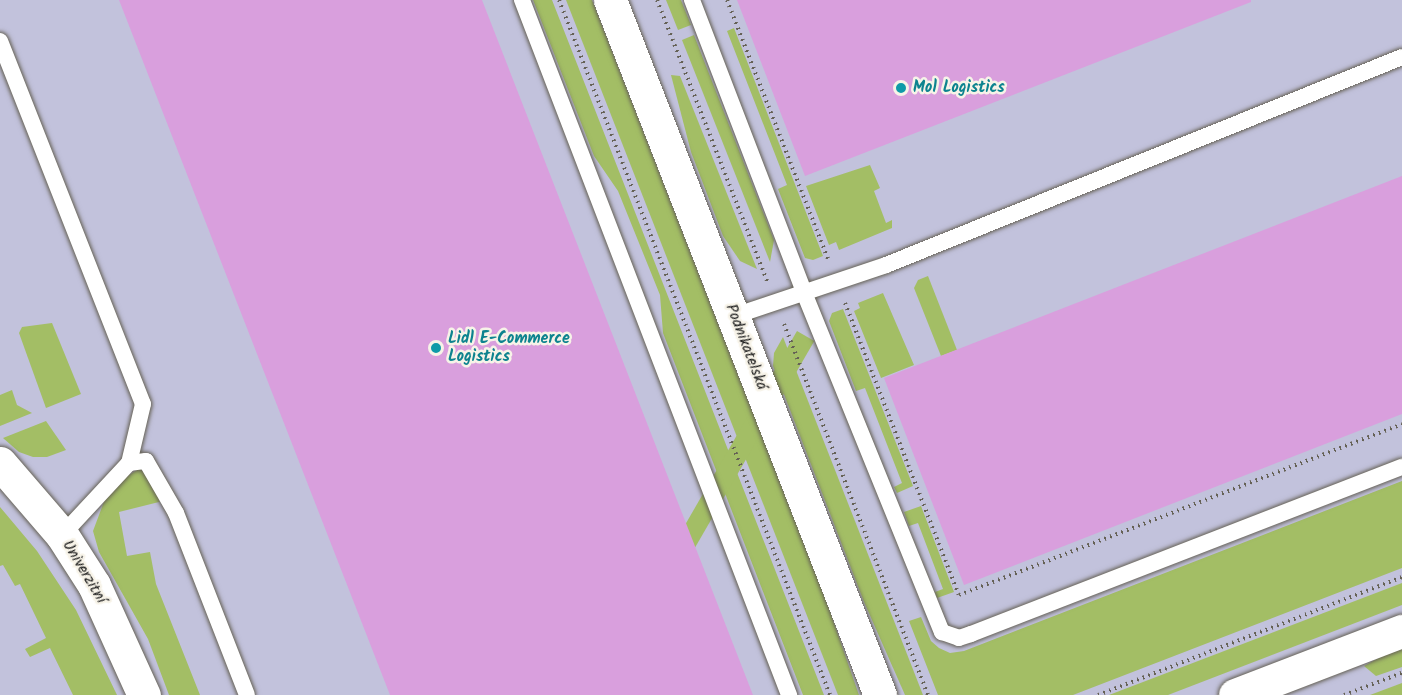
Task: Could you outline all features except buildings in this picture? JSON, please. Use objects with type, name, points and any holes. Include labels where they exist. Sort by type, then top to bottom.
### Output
[{"type":"street","name":"Podnikatelská","points":[[610,0],[880,695]]},
{"type":"street","name":"Univerzitní","points":[[0,463],[62,535],[94,585],[144,695]]},
{"type":"street","points":[[1235,695],[1402,631]]},
{"type":"lane","points":[[522,0],[789,695]]},
{"type":"lane","points":[[692,0],[805,295],[933,618],[942,632],[959,638],[1402,467]]},
{"type":"lane","points":[[0,41],[142,404],[129,463],[62,535]]},
{"type":"lane","points":[[734,316],[774,300],[805,295],[837,283],[1402,57]]},
{"type":"lane","points":[[129,463],[146,461],[176,513],[247,695]]},
{"type":"path","points":[[559,0],[830,695]]},
{"type":"path","points":[[657,0],[928,695]]},
{"type":"path","points":[[727,0],[959,595],[1402,424]]},
{"type":"path","points":[[1098,695],[1402,577]]},
{"type":"path","points":[[1344,695],[1402,673]]},
{"type":"shaded area","points":[[0,0],[1402,0],[1402,695],[0,695]]},
{"type":"green space","points":[[533,0],[552,0],[824,695],[803,695],[663,333],[660,295],[618,191],[594,156]]},
{"type":"green space","points":[[566,0],[592,0],[828,606],[859,695],[838,695]]},
{"type":"green space","points":[[666,0],[681,0],[691,25],[678,30]]},
{"type":"green space","points":[[734,28],[823,256],[813,260],[805,258],[778,189],[787,185],[727,31]]},
{"type":"green space","points":[[694,35],[774,240],[770,262],[682,40]]},
{"type":"green space","points":[[671,75],[680,76],[757,269],[740,261],[723,236],[691,152]]},
{"type":"green space","points":[[870,165],[880,188],[874,191],[886,223],[892,220],[892,228],[839,250],[836,242],[829,245],[806,186]]},
{"type":"green space","points":[[928,276],[957,350],[941,356],[914,288],[918,280]]},
{"type":"green space","points":[[883,293],[914,365],[881,378],[854,311],[860,308],[858,303]]},
{"type":"green space","points":[[843,309],[913,486],[897,493],[894,487],[902,483],[865,388],[856,391],[829,321],[832,313]]},
{"type":"green space","points":[[52,323],[81,394],[46,408],[19,333],[22,327]]},
{"type":"green space","points":[[797,331],[814,341],[664,601],[647,591]]},
{"type":"green space","points":[[783,337],[923,695],[905,695],[864,602],[773,366],[774,353]]},
{"type":"green space","points":[[12,390],[17,405],[32,413],[0,426],[0,395]]},
{"type":"green space","points":[[46,421],[66,450],[47,457],[33,457],[19,452],[3,438]]},
{"type":"green space","points":[[142,467],[162,495],[159,502],[119,512],[127,556],[150,552],[156,584],[200,695],[169,695],[148,639],[99,552],[93,531],[105,499],[124,478]]},
{"type":"green space","points":[[1402,481],[1402,568],[1073,695],[938,695],[909,621],[921,617],[931,641],[939,648],[950,653],[964,651]]},
{"type":"green space","points":[[921,506],[954,592],[937,598],[935,592],[943,589],[918,523],[909,526],[904,512]]},
{"type":"green space","points":[[0,507],[37,551],[76,610],[117,695],[73,695],[50,648],[30,657],[25,649],[46,638],[20,584],[15,586],[3,565],[0,566]]},
{"type":"green space","points":[[1402,583],[1402,605],[1168,695],[1109,695]]},
{"type":"green space","points":[[1402,645],[1402,667],[1376,676],[1364,666]]},
{"type":"green space","points":[[1402,683],[1402,695],[1370,695]]},
{"type":"place","name":"Mol Logistics","points":[[901,88]]},
{"type":"place","name":"Lidl E-Commerce Logistics","points":[[436,348]]}]
